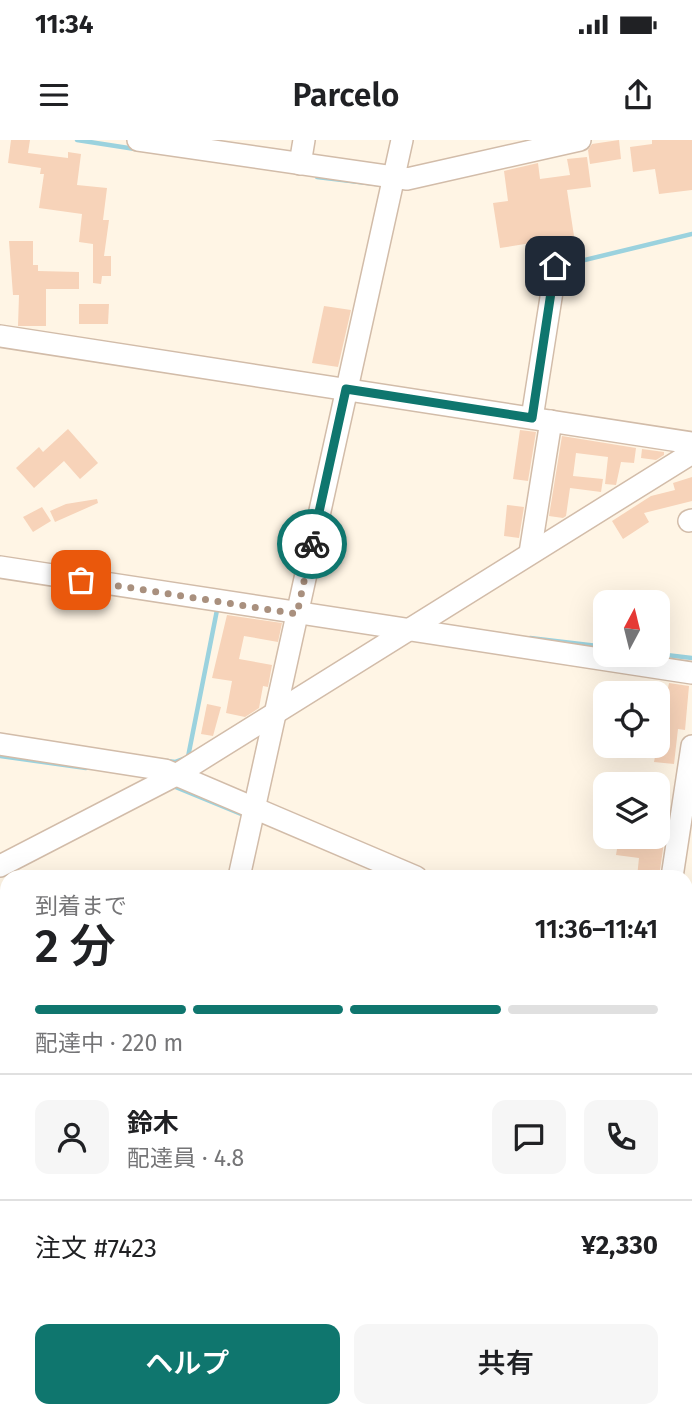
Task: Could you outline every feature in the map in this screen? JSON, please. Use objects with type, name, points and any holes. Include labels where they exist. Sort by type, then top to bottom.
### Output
[{"type":"street","points":[[138,140],[407,179],[580,140]]},
{"type":"street","points":[[300,164],[304,140]]},
{"type":"street","points":[[241,870],[402,140]]},
{"type":"street","points":[[530,552],[555,266]]},
{"type":"street","points":[[0,336],[692,443]]},
{"type":"street","points":[[0,866],[176,775],[692,453]]},
{"type":"street","points":[[0,567],[692,673]]},
{"type":"street","points":[[0,744],[164,770],[400,870]]},
{"type":"street","points":[[673,870],[692,746]]},
{"type":"building","points":[[11,140],[30,140],[28,153],[68,158],[68,152],[81,154],[77,185],[107,188],[103,220],[109,220],[104,256],[111,256],[111,276],[102,276],[101,284],[93,283],[93,244],[79,242],[82,214],[39,208],[44,174],[40,174],[41,168],[8,163]]},
{"type":"building","points":[[619,140],[621,159],[590,164],[588,150],[592,144]]},
{"type":"building","points":[[652,140],[692,140],[692,190],[659,194],[655,169],[633,172],[630,147],[652,144]]},
{"type":"building","points":[[587,157],[591,187],[567,190],[574,236],[500,248],[493,203],[508,201],[504,171],[538,163],[540,179],[570,175],[567,159]]},
{"type":"building","points":[[9,241],[33,241],[33,265],[38,265],[38,271],[79,272],[79,289],[46,289],[46,326],[18,326],[19,295],[13,295]]},
{"type":"building","points":[[79,304],[109,304],[108,324],[79,324]]},
{"type":"building","points":[[324,306],[351,310],[338,367],[312,363]]},
{"type":"building","points":[[68,429],[98,463],[80,479],[64,461],[34,488],[16,468],[39,447],[43,452]]},
{"type":"building","points":[[520,430],[536,432],[528,481],[513,479]]},
{"type":"building","points":[[562,436],[636,448],[634,463],[621,462],[616,485],[605,484],[608,457],[576,453],[573,476],[603,479],[601,492],[570,488],[566,516],[563,518],[549,516]]},
{"type":"building","points":[[642,449],[664,452],[664,455],[656,460],[641,458]]},
{"type":"building","points":[[692,477],[692,501],[644,513],[649,522],[623,539],[612,521],[651,496],[675,490],[673,483]]},
{"type":"building","points":[[97,499],[98,503],[55,522],[50,511],[66,504]]},
{"type":"building","points":[[507,505],[524,507],[519,538],[504,536]]},
{"type":"building","points":[[42,507],[51,521],[33,532],[23,517]]},
{"type":"building","points":[[227,615],[282,623],[278,642],[244,636],[239,659],[272,665],[268,687],[263,686],[259,708],[245,717],[226,713],[232,681],[212,678]]},
{"type":"building","points":[[670,683],[689,686],[685,730],[678,729],[674,764],[654,762],[655,758],[670,758]]},
{"type":"building","points":[[207,704],[221,707],[213,736],[201,734]]},
{"type":"building","points":[[617,849],[663,849],[660,870],[638,870],[639,858],[616,855]]},
{"type":"waterway","points":[[77,140],[135,149]]},
{"type":"waterway","points":[[317,177],[384,185]]},
{"type":"waterway","points":[[564,265],[692,234]]},
{"type":"waterway","points":[[167,761],[175,762],[188,757],[218,605]]},
{"type":"waterway","points":[[530,638],[593,645]]},
{"type":"waterway","points":[[670,655],[692,658]]},
{"type":"waterway","points":[[0,756],[86,768]]},
{"type":"waterway","points":[[173,786],[246,816]]},
{"type":"way so far","points":[[81,580],[297,614],[312,544]]},
{"type":"route","points":[[312,544],[346,389],[532,418],[555,266]]}]
